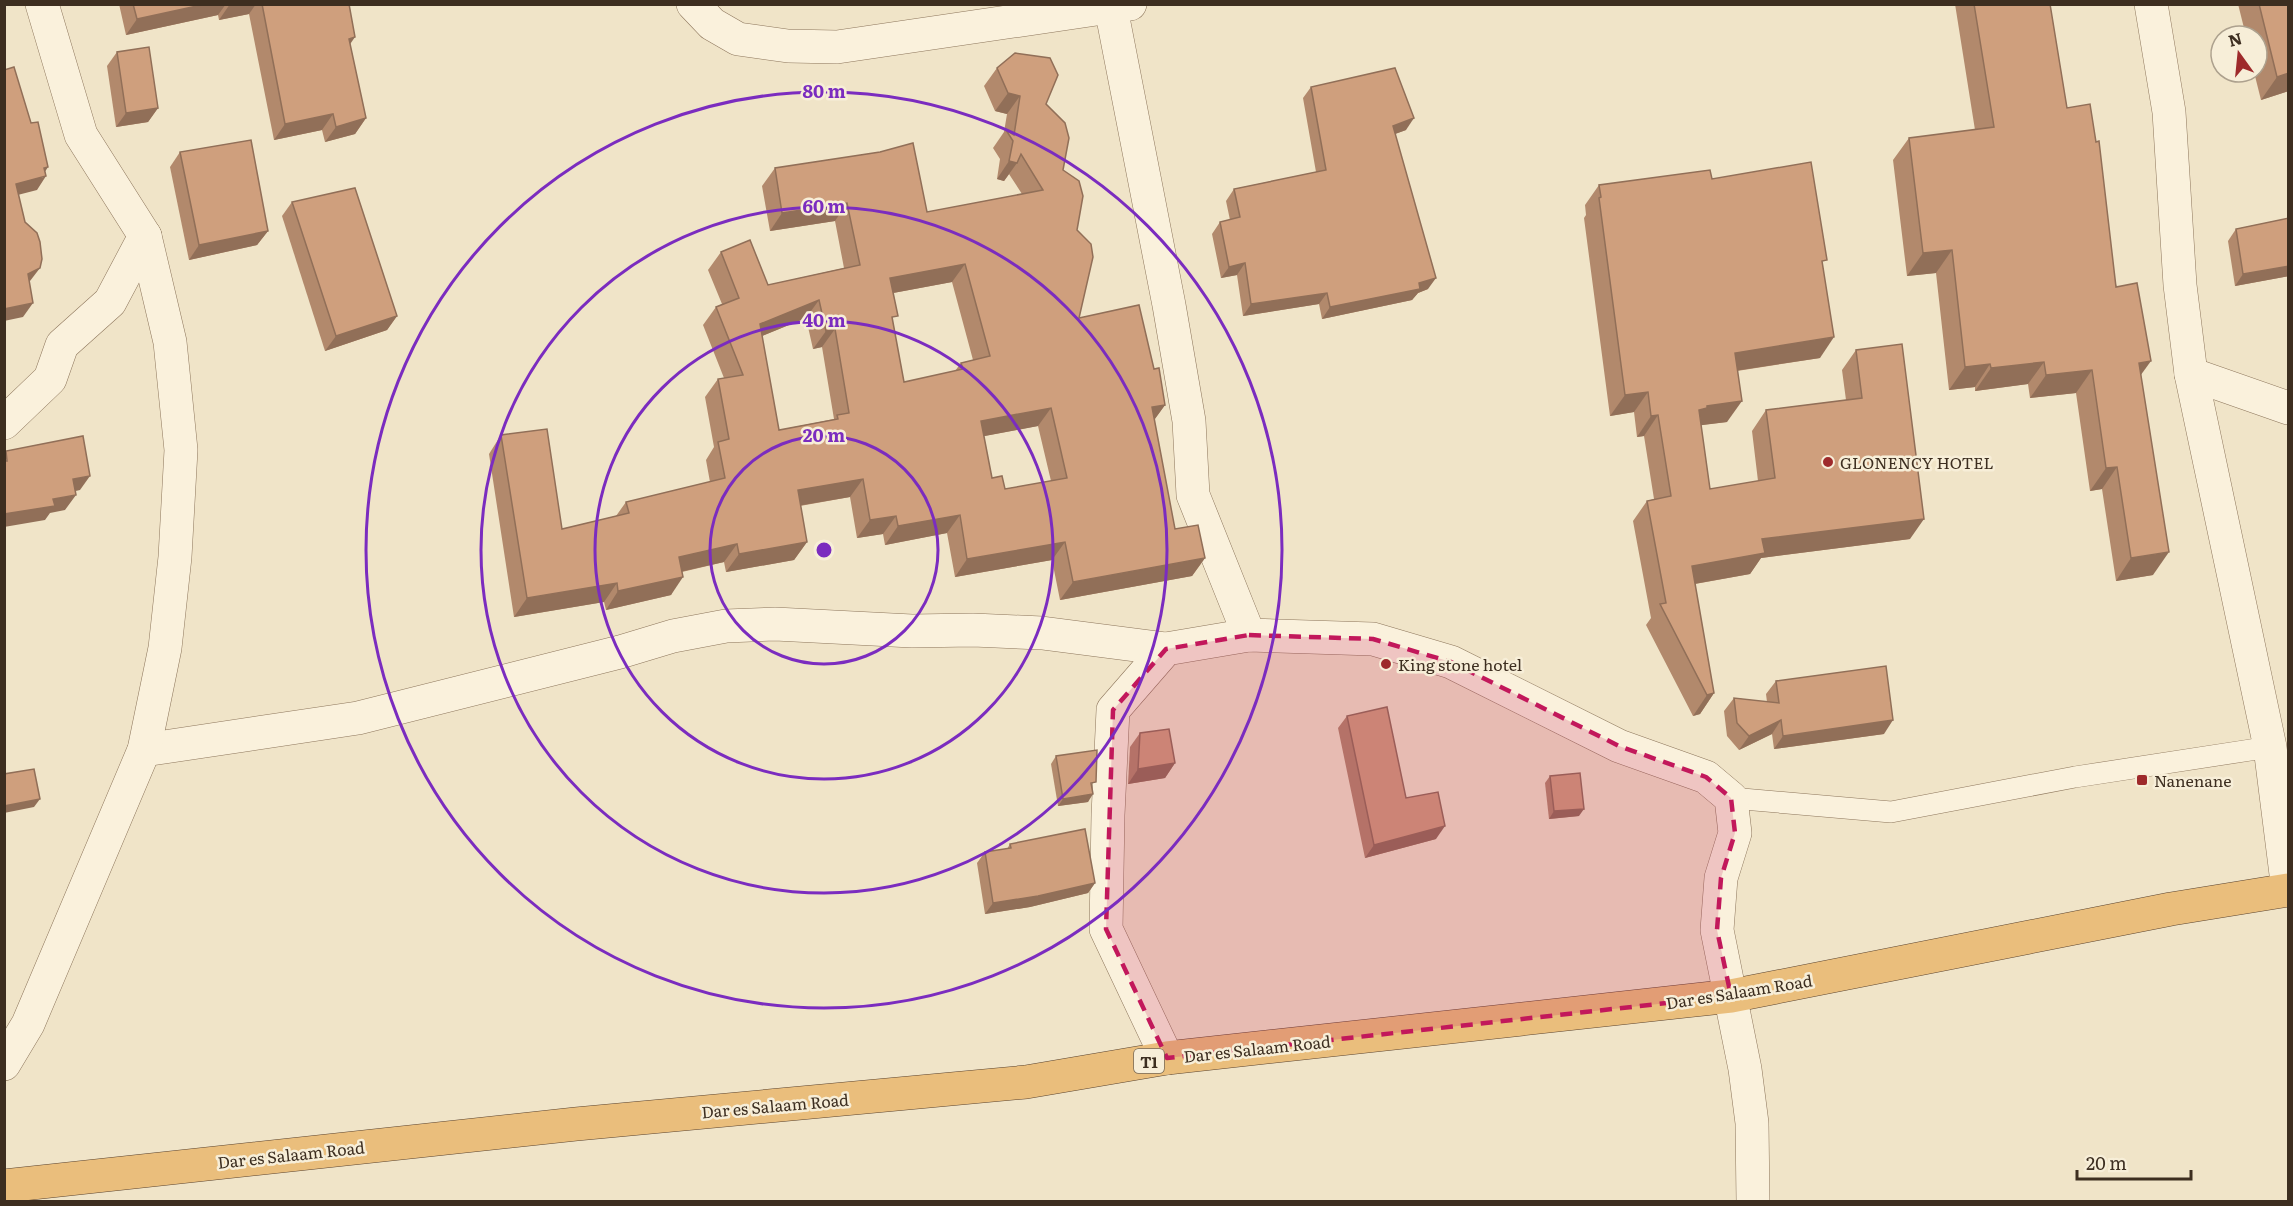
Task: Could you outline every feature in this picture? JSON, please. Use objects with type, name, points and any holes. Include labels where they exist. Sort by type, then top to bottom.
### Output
[{"type":"highway","name":"Dar es Salaam Road","points":[[4,1186],[576,1124],[1026,1082],[1167,1058],[1731,996],[2172,909],[2288,890]]},
{"type":"street","points":[[4,1064],[28,1024],[144,750],[165,648],[175,557],[181,450],[170,342],[145,236],[81,135],[42,4]]},
{"type":"street","points":[[693,4],[712,24],[738,39],[788,46],[849,45],[1120,6],[1189,421],[1193,495],[1249,635]]},
{"type":"street","points":[[2151,4],[2169,112],[2180,285],[2191,374],[2279,744],[2288,890]]},
{"type":"street","points":[[4,423],[50,379],[62,345],[110,302],[145,236]]},
{"type":"street","points":[[2191,374],[2289,408]]},
{"type":"street","points":[[144,750],[358,718],[620,652],[673,636],[726,627],[775,624],[912,631],[973,630],[1042,633],[1166,649],[1249,635],[1373,639],[1451,662],[1619,746],[1706,777],[1731,798],[1735,833],[1721,878],[1717,930],[1745,1069],[1752,1123],[1753,1202]]},
{"type":"street","points":[[1166,649],[1113,710],[1106,929],[1167,1058]]},
{"type":"lane","points":[[1731,798],[1891,812],[2075,777],[2279,744]]},
{"type":"highlighted area","points":[[1249,635],[1373,639],[1451,662],[1619,746],[1706,777],[1731,798],[1735,833],[1721,878],[1717,930],[1731,996],[1167,1058],[1106,929],[1113,710],[1166,649]]},
{"type":"building","points":[[133,4],[206,4],[137,19]]},
{"type":"building","points":[[262,4],[349,4],[355,37],[349,39],[366,118],[336,127],[333,114],[285,124]]},
{"type":"building","points":[[1974,4],[2050,4],[2067,108],[2090,104],[2096,142],[2099,141],[2116,287],[2137,283],[2151,361],[2139,363],[2169,552],[2131,558],[2117,467],[2106,468],[2092,370],[2046,375],[2044,362],[1991,368],[1990,364],[1965,367],[1952,250],[1923,253],[1909,138],[1994,127]]},
{"type":"building","points":[[2259,4],[2289,4],[2289,73],[2277,77],[2269,45],[2269,24],[2264,24]]},
{"type":"building","points":[[149,47],[158,108],[126,113],[117,52]]},
{"type":"building","points":[[1015,53],[1050,58],[1058,75],[1046,104],[1065,123],[1069,138],[1063,170],[1079,181],[1083,196],[1077,230],[1091,244],[1093,257],[1079,318],[1139,305],[1154,369],[1159,368],[1165,405],[1152,407],[1175,529],[1198,525],[1205,558],[1073,582],[1065,542],[967,559],[960,515],[898,526],[896,516],[870,520],[863,479],[798,490],[807,542],[739,554],[737,544],[679,557],[683,577],[618,591],[617,583],[527,598],[501,435],[547,429],[562,529],[629,513],[626,502],[725,478],[718,442],[729,439],[718,379],[743,375],[716,307],[739,298],[721,252],[750,240],[768,285],[860,265],[847,203],[782,213],[775,168],[880,152],[913,143],[927,212],[1043,190],[1021,154],[1017,163],[1009,161],[1013,141],[1006,130],[1014,135],[1020,96],[1008,93],[997,68]],"holes":[[[965,264],[990,356],[961,363],[963,369],[904,382],[892,317],[898,316],[890,278]],[[819,300],[826,331],[835,329],[849,413],[837,415],[838,419],[779,430],[760,324]],[[1051,408],[1067,478],[1005,489],[1002,476],[992,478],[981,421]]]},
{"type":"building","points":[[14,67],[31,123],[38,122],[48,167],[44,168],[46,176],[16,184],[25,222],[37,233],[40,242],[42,259],[40,268],[28,274],[33,303],[4,309],[4,70]]},
{"type":"building","points":[[1395,68],[1414,118],[1393,126],[1436,278],[1419,283],[1420,289],[1330,307],[1327,293],[1251,304],[1245,263],[1229,267],[1220,222],[1240,217],[1234,189],[1326,170],[1311,87]]},
{"type":"building","points":[[251,140],[268,231],[199,245],[180,152]]},
{"type":"building","points":[[1811,162],[1827,260],[1822,261],[1834,337],[1735,353],[1742,401],[1707,406],[1699,410],[1710,489],[1775,478],[1766,410],[1862,398],[1856,350],[1902,344],[1924,519],[1762,539],[1765,553],[1692,566],[1714,693],[1707,695],[1660,604],[1666,603],[1647,501],[1671,496],[1658,415],[1651,416],[1648,392],[1625,395],[1599,185],[1710,170],[1712,179]]},
{"type":"building","points":[[355,188],[397,316],[336,336],[292,202]]},
{"type":"building","points":[[2289,218],[2289,266],[2243,274],[2236,229]]},
{"type":"building","points":[[83,436],[90,476],[73,479],[76,495],[53,499],[55,506],[4,514],[6,451]]},
{"type":"building","points":[[1886,666],[1893,720],[1783,736],[1781,720],[1749,736],[1737,723],[1734,698],[1779,703],[1776,681]]},
{"type":"building","points":[[1387,707],[1406,798],[1438,792],[1445,826],[1374,845],[1347,716]]},
{"type":"building","points":[[1169,729],[1175,763],[1138,769],[1140,733]]},
{"type":"building","points":[[1097,750],[1096,782],[1091,783],[1093,794],[1063,799],[1056,756]]},
{"type":"building","points":[[34,769],[40,799],[4,806],[4,774]]},
{"type":"building","points":[[1580,773],[1584,809],[1554,811],[1550,776]]},
{"type":"building","points":[[1085,829],[1095,883],[993,903],[985,852],[1011,848],[1010,844]]},
{"type":"place","name":"GLONENCY HOTEL","points":[[1828,462]]},
{"type":"place","name":"King stone hotel","points":[[1386,664]]},
{"type":"place","name":"Nanenane","points":[[2142,780]]}]
